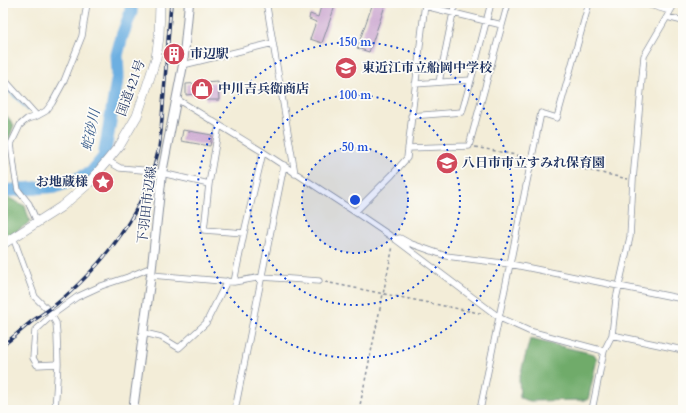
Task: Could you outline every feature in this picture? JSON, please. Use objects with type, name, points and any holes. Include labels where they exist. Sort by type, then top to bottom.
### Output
[{"type":"highway","name":"国道421号","points":[[3,244],[61,207],[88,184],[120,145],[137,116],[156,58],[160,3]]},
{"type":"main road","name":"下羽田市辺線","points":[[133,410],[144,333],[162,173],[183,65],[190,4]]},
{"type":"street","points":[[37,222],[29,204],[18,190],[11,144],[20,125],[27,119],[46,111],[64,81],[82,36],[87,3]]},
{"type":"street","points":[[264,3],[267,7],[295,174]]},
{"type":"street","points":[[439,82],[455,3]]},
{"type":"street","points":[[411,116],[462,112],[491,3]]},
{"type":"street","points":[[408,148],[469,146],[508,3]]},
{"type":"street","points":[[480,410],[541,112],[557,118],[589,3]]},
{"type":"street","points":[[643,3],[670,11]]},
{"type":"street","points":[[592,410],[604,351],[612,335],[616,299],[630,237],[633,180],[644,56],[675,3]]},
{"type":"street","points":[[355,212],[407,158],[425,5],[502,25]]},
{"type":"street","points":[[667,17],[683,21]]},
{"type":"street","points":[[183,65],[272,43]]},
{"type":"street","points":[[3,78],[37,116]]},
{"type":"street","points":[[415,84],[471,80]]},
{"type":"street","points":[[176,98],[263,152],[395,239],[500,318],[529,331],[604,351]]},
{"type":"street","points":[[219,125],[209,184],[204,230],[244,233]]},
{"type":"street","points":[[144,333],[161,337],[179,348],[206,323],[230,281],[244,233],[263,152]]},
{"type":"street","points":[[108,161],[120,168],[153,171],[209,184]]},
{"type":"street","points":[[235,410],[284,166]]},
{"type":"street","points":[[14,237],[35,297],[49,311],[56,323],[58,364],[56,410]]},
{"type":"street","points":[[395,239],[400,238],[409,243],[446,256],[510,264],[683,300]]},
{"type":"street","points":[[58,364],[37,365],[33,358],[35,331],[52,315],[77,297],[101,286],[128,277],[151,271],[230,281],[262,277],[319,281]]},
{"type":"street","points":[[612,335],[683,350]]},
{"type":"path","points":[[469,146],[633,180]]},
{"type":"path","points":[[358,410],[395,239]]},
{"type":"path","points":[[319,281],[485,314]]},
{"type":"green space","points":[[3,111],[14,125],[7,145],[7,159],[3,167]]},
{"type":"green space","points":[[7,197],[25,206],[30,222],[3,241],[3,199]]},
{"type":"green space","points":[[530,339],[594,354],[597,359],[588,400],[530,401],[520,398],[519,379]]},
{"type":"building","points":[[322,3],[336,3],[322,43],[310,39],[316,22],[309,19],[310,14],[318,17]]},
{"type":"building","points":[[373,3],[386,3],[369,52],[357,48]]},
{"type":"building","name":"中川吉兵衛商店","points":[[218,82],[219,100],[206,100],[205,93],[186,95],[186,84]]},
{"type":"building","points":[[183,130],[212,135],[210,146],[181,141]]},
{"type":"waterway","name":"蛇砂川","points":[[3,191],[57,186],[91,173],[104,157],[118,75],[117,55],[131,12],[131,3]]},
{"type":"waterway","points":[[3,85],[29,111]]},
{"type":"railway","points":[[3,345],[59,302],[98,264],[112,247],[135,212],[152,173],[160,144],[171,3]]},
{"type":"place","name":"市辺駅","points":[[174,54]]},
{"type":"place","name":"東近江市立船岡中学校","points":[[346,68]]},
{"type":"place","name":"中川吉兵衛商店","points":[[202,89]]},
{"type":"place","name":"八日市市立すみれ保育園","points":[[447,163]]},
{"type":"place","name":"お地蔵様","points":[[103,182]]}]
